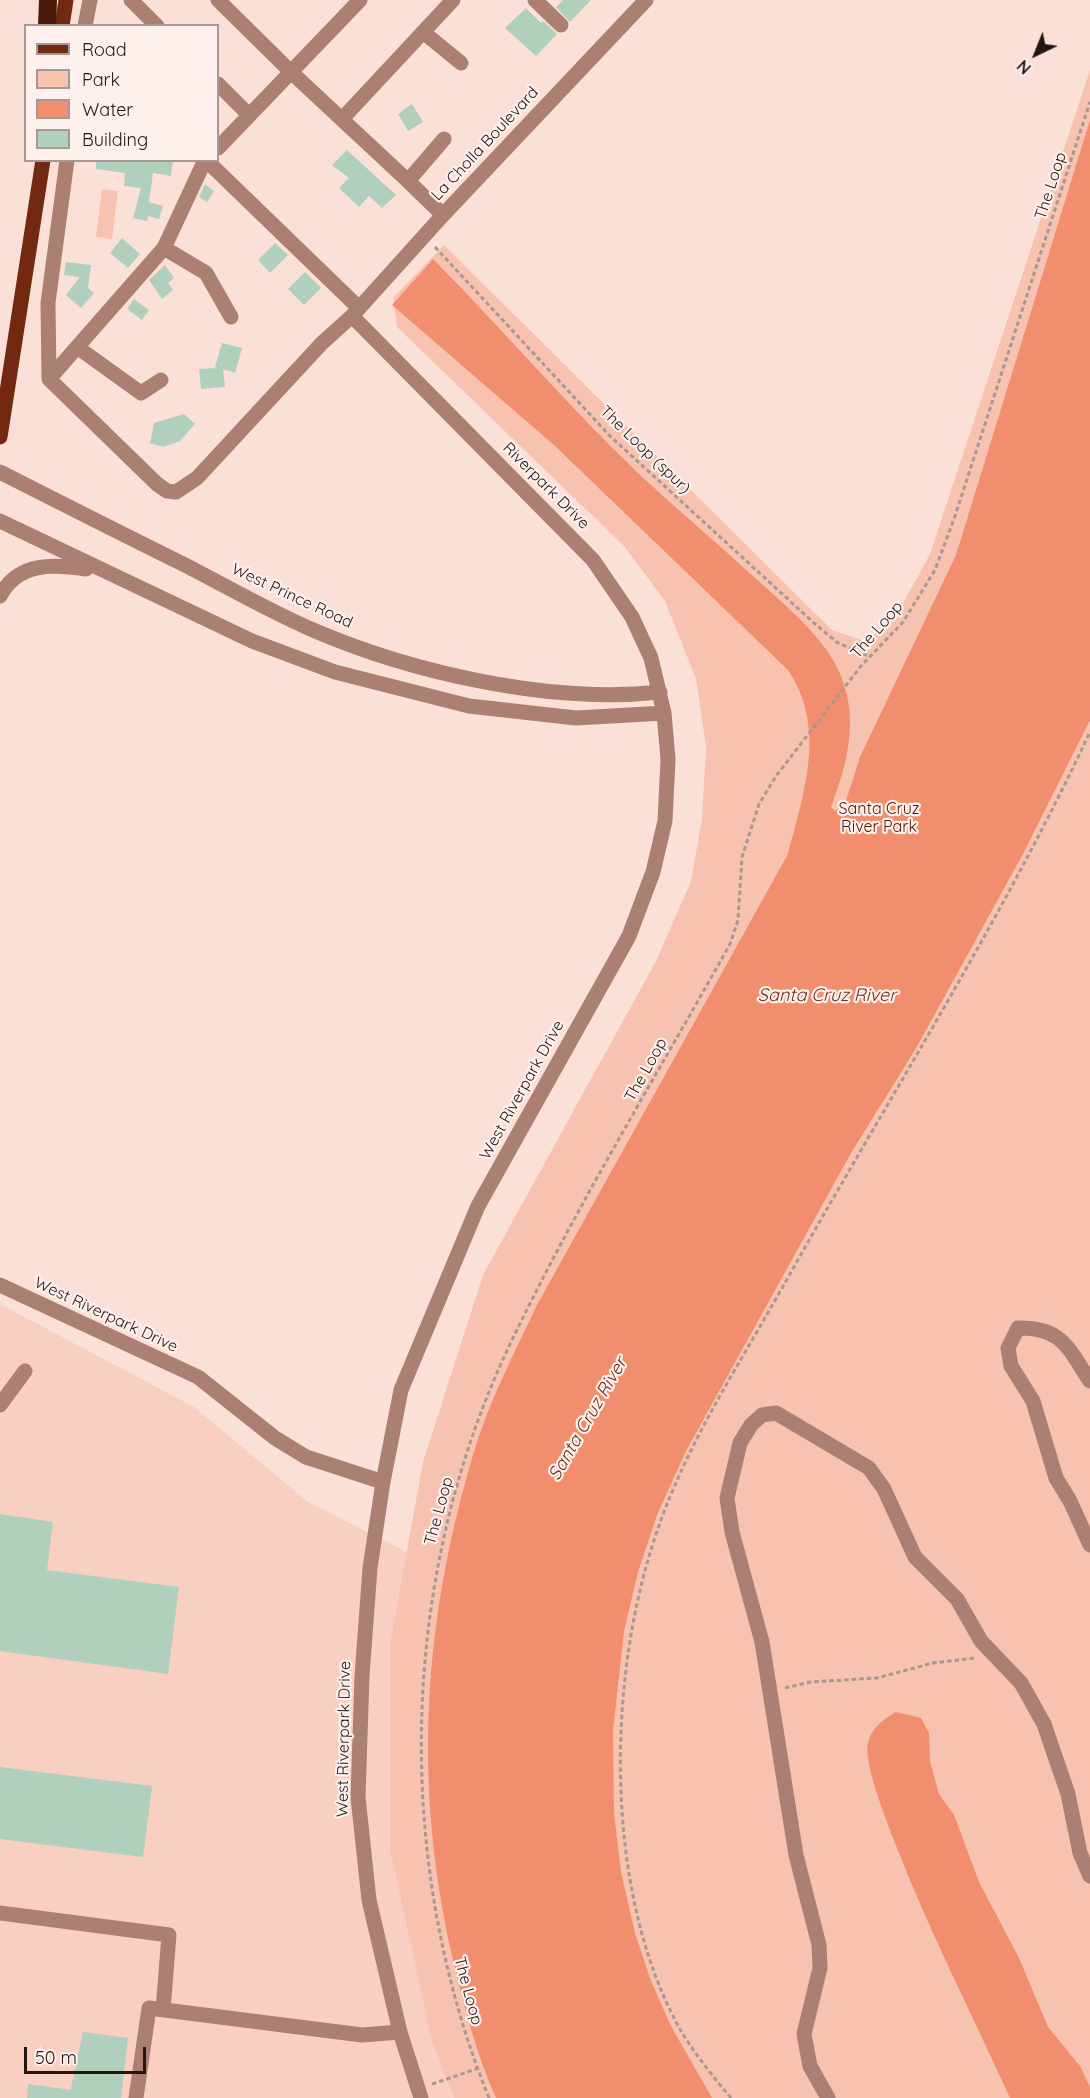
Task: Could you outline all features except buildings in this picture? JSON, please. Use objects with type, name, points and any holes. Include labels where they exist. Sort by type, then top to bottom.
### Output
[{"type":"highway","points":[[47,24],[48,0]]},
{"type":"main road","points":[[62,24],[66,0]]},
{"type":"main road","points":[[0,437],[43,162]]},
{"type":"street","points":[[85,24],[90,0]]},
{"type":"street","points":[[131,0],[155,24]]},
{"type":"street","points":[[218,0],[442,215]]},
{"type":"street","points":[[219,147],[360,0]]},
{"type":"street","points":[[342,120],[453,0]]},
{"type":"street","points":[[535,0],[561,24]]},
{"type":"street","name":"La Cholla Boulevard","points":[[49,379],[157,484],[167,491],[176,492],[197,478],[322,343],[356,312],[442,215],[646,0]]},
{"type":"street","points":[[423,32],[461,63]]},
{"type":"street","points":[[219,85],[249,115]]},
{"type":"street","points":[[408,181],[444,139]]},
{"type":"street","points":[[49,379],[48,303],[67,162]]},
{"type":"street","points":[[49,379],[164,248],[205,162]]},
{"type":"street","name":"Riverpark Drive","points":[[208,162],[356,312],[593,560],[632,616],[651,658],[664,713]]},
{"type":"street","points":[[164,248],[206,273],[231,317]]},
{"type":"street","points":[[77,347],[141,393],[161,380]]},
{"type":"street","name":"West Prince Road","points":[[0,472],[313,630],[394,659],[478,679],[543,691],[621,696],[660,692]]},
{"type":"street","points":[[0,521],[252,641],[336,672],[469,706],[576,718],[664,713]]},
{"type":"street","points":[[0,596],[8,581],[25,571],[61,565],[103,571]]},
{"type":"street","name":"West Riverpark Drive","points":[[419,2094],[400,2032],[369,1900],[358,1797],[362,1676],[369,1579],[383,1482],[401,1390],[478,1206],[629,936],[653,872],[664,821],[668,788],[664,713]]},
{"type":"street","name":"West Riverpark Drive","points":[[0,1285],[198,1377],[275,1438],[306,1457],[383,1482]]},
{"type":"street","points":[[1090,1381],[1066,1346],[1050,1331],[1018,1328],[1008,1348],[1011,1366],[1034,1401],[1056,1478],[1070,1501],[1090,1545]]},
{"type":"street","points":[[0,1405],[25,1371]]},
{"type":"street","points":[[828,2098],[810,2066],[804,2034],[820,1968],[819,1945],[796,1855],[762,1642],[732,1532],[727,1498],[740,1443],[751,1425],[762,1415],[776,1413],[868,1468],[884,1489],[915,1557],[957,1599],[981,1641],[1021,1683],[1044,1724],[1068,1794],[1080,1852],[1090,1876]]},
{"type":"street","points":[[0,1913],[169,1935],[163,2010]]},
{"type":"street","points":[[136,2098],[149,2008],[362,2035],[400,2032]]},
{"type":"path","name":"The Loop","points":[[489,2098],[447,1963],[431,1882],[424,1799],[422,1712],[429,1623],[450,1508],[480,1416],[511,1342],[610,1158],[730,944],[738,920],[742,857],[759,804],[790,758],[861,666],[903,622],[935,570],[955,516],[1090,102]]},
{"type":"path","name":"The Loop (spur)","points":[[424,237],[610,436],[814,623],[838,643],[871,657]]},
{"type":"path","points":[[770,1692],[810,1682],[877,1678],[933,1663],[993,1656]]},
{"type":"path","points":[[419,2094],[479,2068]]},
{"type":"shaded area","points":[[0,1304],[194,1407],[308,1502],[407,1552],[390,1644],[432,2041],[454,2098],[0,2098]]},
{"type":"green space","name":"Santa Cruz River Park","points":[[1090,70],[1090,2098],[454,2098],[432,2041],[390,1849],[390,1644],[423,1462],[483,1275],[656,961],[691,881],[702,819],[706,747],[696,679],[665,601],[624,546],[397,327],[393,298],[444,245],[832,630],[867,642],[902,605],[930,554]]},
{"type":"green space","points":[[102,189],[118,191],[112,239],[96,237]]},
{"type":"water","name":"Santa Cruz River","points":[[1090,120],[1090,720],[1024,852],[915,1050],[851,1153],[686,1451],[657,1515],[638,1572],[624,1631],[613,1731],[614,1813],[621,1872],[635,1933],[651,1981],[671,2026],[712,2098],[496,2098],[476,2046],[456,1973],[440,1891],[432,1828],[428,1766],[429,1704],[434,1642],[443,1580],[456,1518],[486,1417],[537,1305],[788,854],[805,784],[809,760],[809,737],[807,714],[800,692],[788,670],[554,445],[392,305],[433,259],[613,449],[791,610],[815,635],[841,676],[849,709],[850,726],[846,759],[831,807],[835,811],[845,804],[860,757],[956,555]]},
{"type":"water","points":[[896,1712],[921,1718],[929,1733],[930,1761],[939,1794],[954,1815],[979,1882],[1019,1958],[1048,2027],[1080,2066],[1090,2087],[1090,2098],[1010,2098],[925,1915],[890,1831],[873,1781],[867,1750],[870,1736],[883,1720]]}]
